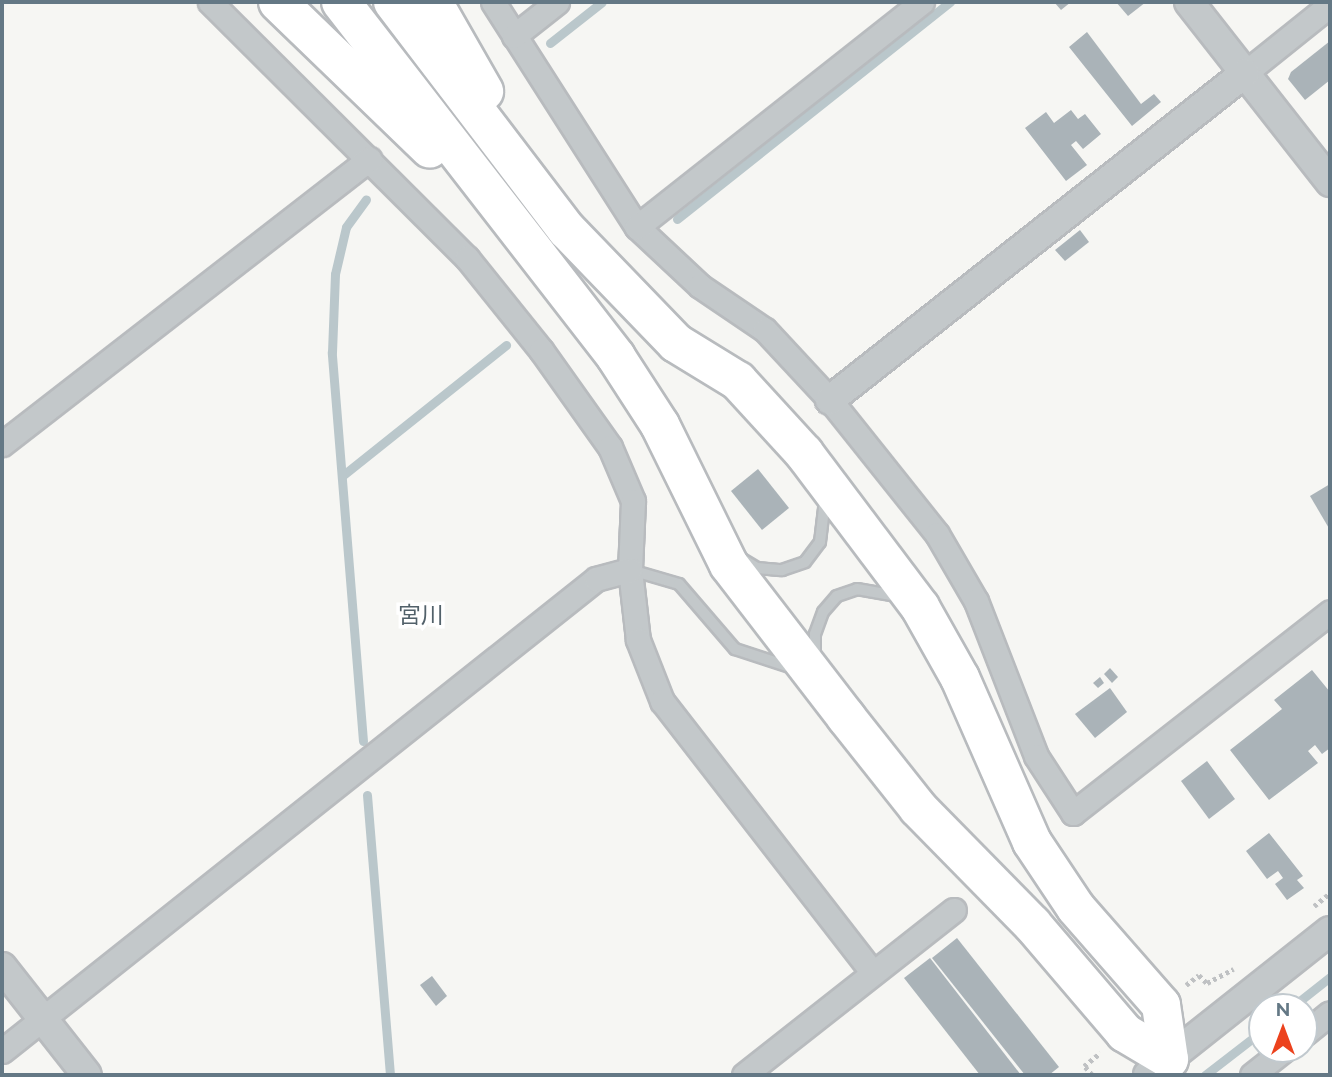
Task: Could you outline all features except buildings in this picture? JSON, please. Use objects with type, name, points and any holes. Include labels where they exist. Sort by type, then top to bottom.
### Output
[{"type":"highway","points":[[278,2],[522,238]]},
{"type":"highway","points":[[341,2],[616,357],[660,425],[729,565],[814,675],[918,808],[1032,924],[1125,1033],[1169,1070]]},
{"type":"highway","points":[[393,2],[556,216],[618,287],[677,343],[738,381],[820,473],[920,607],[960,678],[1032,842],[1076,908],[1161,1005],[1169,1070]]},
{"type":"highway","points":[[433,2],[556,216]]},
{"type":"street","points":[[211,2],[467,258],[541,350],[610,447],[633,501],[631,570],[638,640],[662,701],[873,973]]},
{"type":"street","points":[[493,2],[637,227],[701,286],[765,330],[830,400],[943,545],[976,601],[1036,756],[1073,813],[1330,612]]},
{"type":"street","points":[[514,36],[557,2]]},
{"type":"street","points":[[637,227],[922,2]]},
{"type":"street","points":[[1189,2],[1330,182]]},
{"type":"street","points":[[830,400],[1330,5]]},
{"type":"street","points":[[2,444],[369,159]]},
{"type":"street","points":[[2,1051],[596,579],[631,570]]},
{"type":"street","points":[[744,1075],[954,910]]},
{"type":"street","points":[[1169,1070],[1330,931]]},
{"type":"street","points":[[2,967],[87,1075]]},
{"type":"street","points":[[1252,1075],[1267,1063]]},
{"type":"lane","points":[[711,532],[737,557],[757,568],[782,570],[804,562],[820,542],[825,523],[820,473]]},
{"type":"lane","points":[[631,570],[679,584],[735,649],[814,675],[815,634],[823,612],[837,596],[858,589],[881,590],[920,607]]},
{"type":"path","points":[[1185,986],[1199,975],[1207,984]]},
{"type":"path","points":[[1092,1075],[1084,1066],[1103,1050]]},
{"type":"waterway","points":[[550,43],[602,2]]},
{"type":"waterway","points":[[677,219],[950,2]]},
{"type":"waterway","points":[[363,741],[332,352],[335,274],[346,227],[366,199]]},
{"type":"waterway","points":[[342,476],[506,345]]},
{"type":"waterway","points":[[367,795],[390,1075]]},
{"type":"waterway","points":[[1310,993],[1330,977]]},
{"type":"waterway","points":[[1205,1075],[1248,1042]]},
{"type":"district","name":"宮川","points":[[421,615]]}]
